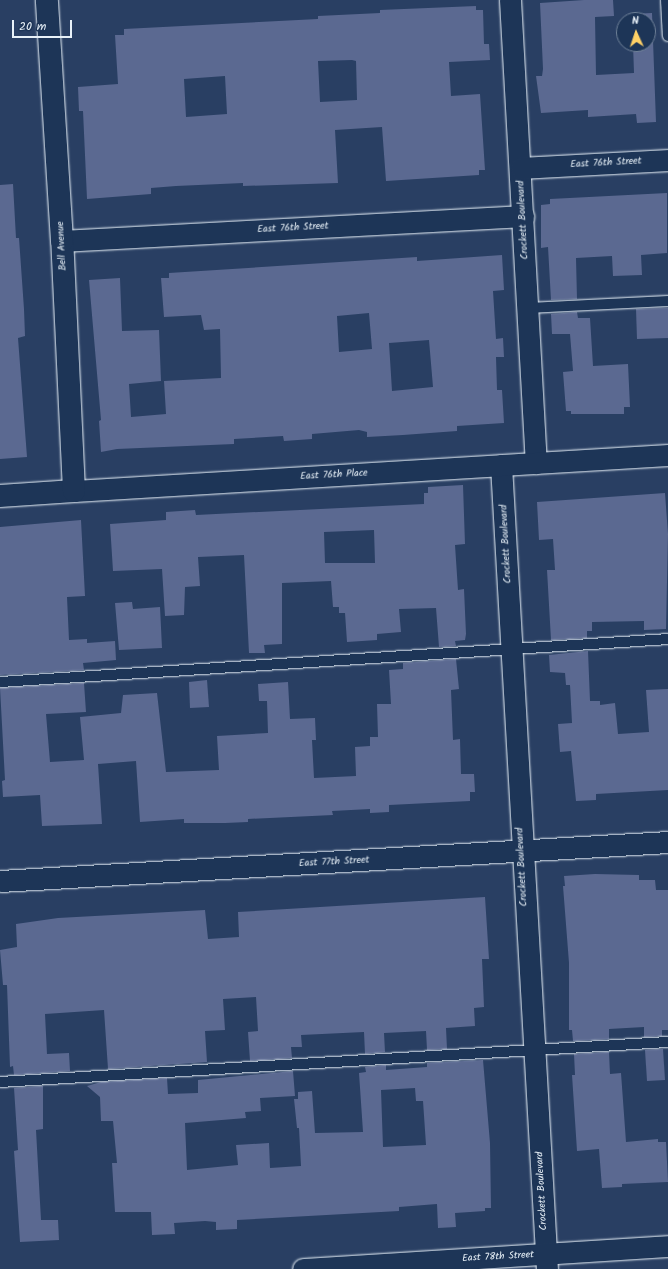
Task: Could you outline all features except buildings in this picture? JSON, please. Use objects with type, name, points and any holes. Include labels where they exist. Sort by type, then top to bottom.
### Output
[{"type":"street","name":"Bell Avenue","points":[[47,0],[62,240],[74,491]]},
{"type":"street","name":"Crockett Boulevard","points":[[510,0],[521,168],[536,463]]},
{"type":"street","name":"East 76th Street","points":[[521,168],[668,160]]},
{"type":"street","name":"East 76th Street","points":[[62,240],[523,216]]},
{"type":"street","name":"East 76th Place","points":[[0,496],[668,455]]},
{"type":"street","name":"Crockett Boulevard","points":[[501,465],[521,851],[546,1262]]},
{"type":"street","name":"East 77th Street","points":[[0,881],[668,842]]},
{"type":"street","name":"East 78th Street","points":[[303,1269],[546,1262],[668,1246]]},
{"type":"lane","points":[[666,0],[668,36]]},
{"type":"lane","points":[[528,308],[668,301]]},
{"type":"lane","points":[[0,682],[668,639]]},
{"type":"lane","points":[[0,1082],[668,1042]]}]
